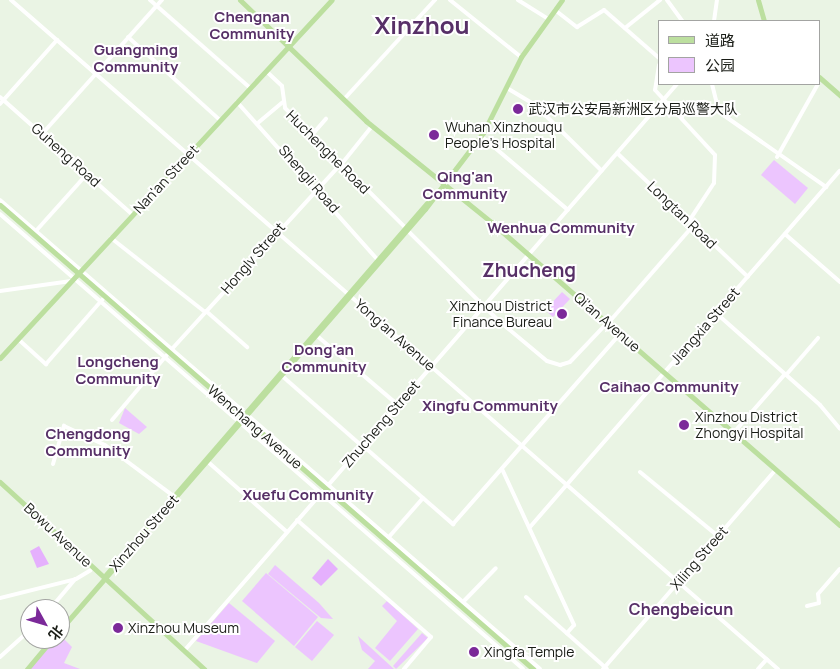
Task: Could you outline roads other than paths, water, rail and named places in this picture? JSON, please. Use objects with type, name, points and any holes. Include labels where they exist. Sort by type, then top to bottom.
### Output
[{"type":"main road","name":"Qi'an Avenue","points":[[240,0],[291,44],[372,126],[445,182]]},
{"type":"main road","name":"Qi'an Avenue","points":[[244,0],[346,97],[840,521]]},
{"type":"main road","name":"Nan'an Street","points":[[0,358],[332,0]]},
{"type":"main road","name":"Xinzhou Street","points":[[103,579],[207,461],[434,196],[481,136],[507,88],[521,57],[562,0]]},
{"type":"main road","points":[[758,0],[764,20]]},
{"type":"main road","points":[[820,78],[840,95]]},
{"type":"main road","name":"Wenchang Avenue","points":[[0,206],[34,232],[101,300],[169,354]]},
{"type":"main road","name":"Wenchang Avenue","points":[[0,210],[169,354],[528,669]]},
{"type":"main road","name":"Xinzhou Street","points":[[103,579],[172,495],[282,375],[378,259],[406,229]]},
{"type":"main road","name":"Qi'an Avenue","points":[[609,322],[620,334],[666,371],[840,525]]},
{"type":"main road","name":"Bowu Avenue","points":[[0,482],[199,669]]},
{"type":"main road","name":"Bowu Avenue","points":[[0,486],[91,570],[204,669]]},
{"type":"main road","name":"Wenchang Avenue","points":[[324,489],[387,539],[533,669]]},
{"type":"main road","points":[[70,618],[103,579]]},
{"type":"main road","points":[[26,669],[43,649]]},
{"type":"street","name":"Yong'an Avenue","points":[[11,0],[778,669]]},
{"type":"street","points":[[150,0],[250,88]]},
{"type":"street","points":[[42,134],[162,0]]},
{"type":"street","points":[[346,97],[435,0]]},
{"type":"street","points":[[450,0],[521,57]]},
{"type":"street","points":[[518,0],[548,19]]},
{"type":"street","points":[[625,28],[660,0]]},
{"type":"street","points":[[666,0],[681,20]]},
{"type":"street","points":[[714,20],[717,0]]},
{"type":"street","points":[[555,10],[577,27],[604,10],[658,57]]},
{"type":"street","points":[[128,37],[220,120]]},
{"type":"street","points":[[0,104],[57,40]]},
{"type":"street","points":[[658,69],[654,87],[662,101],[715,155],[714,183],[690,221]]},
{"type":"street","name":"Huchenghe Road","points":[[266,71],[282,86],[282,103],[311,136],[531,350],[558,365],[570,362],[609,322],[693,226]]},
{"type":"street","name":"Zhucheng Street","points":[[184,651],[676,85]]},
{"type":"street","points":[[712,85],[719,112],[777,157],[826,187]]},
{"type":"street","points":[[777,157],[817,85]]},
{"type":"street","points":[[507,88],[534,104],[602,171]]},
{"type":"street","name":"Guheng Road","points":[[0,96],[133,214]]},
{"type":"street","name":"Shengli Road","points":[[237,102],[259,122],[378,259]]},
{"type":"street","points":[[259,122],[282,103]]},
{"type":"street","points":[[311,136],[326,119]]},
{"type":"street","name":"Honglv Street","points":[[112,420],[276,231],[315,187],[340,165],[372,126]]},
{"type":"street","points":[[481,136],[568,210]]},
{"type":"street","name":"Longtan Road","points":[[617,153],[748,277]]},
{"type":"street","name":"Jiangxia Street","points":[[530,527],[840,171]]},
{"type":"street","points":[[0,200],[34,232],[87,174]]},
{"type":"street","points":[[0,214],[76,276]]},
{"type":"street","points":[[785,234],[840,282]]},
{"type":"street","points":[[111,238],[206,311],[247,348]]},
{"type":"street","points":[[0,291],[76,276]]},
{"type":"street","points":[[18,339],[46,364],[101,300]]},
{"type":"street","points":[[716,314],[820,405],[840,429]]},
{"type":"street","points":[[282,375],[453,524],[620,334]]},
{"type":"street","points":[[316,335],[398,405]]},
{"type":"street","points":[[736,430],[818,338]]},
{"type":"street","points":[[53,464],[64,426],[105,445],[172,495]]},
{"type":"street","points":[[207,461],[287,532]]},
{"type":"street","points":[[502,468],[574,625],[567,633]]},
{"type":"street","name":"Xiling Street","points":[[605,668],[776,469]]},
{"type":"street","points":[[640,472],[718,536]]},
{"type":"street","points":[[324,489],[523,669]]},
{"type":"street","points":[[387,539],[423,498]]},
{"type":"street","points":[[297,520],[431,637],[404,669]]},
{"type":"street","points":[[496,568],[461,604],[540,669]]},
{"type":"street","points":[[807,606],[819,603],[818,594],[840,569]]},
{"type":"street","points":[[0,598],[75,579],[91,570]]},
{"type":"street","points":[[58,599],[75,579]]},
{"type":"street","points":[[526,597],[605,668]]},
{"type":"street","points":[[0,657],[20,639]]},
{"type":"street","points":[[758,669],[766,659]]},
{"type":"place","name":"武汉市公安局新洲区分局巡警大队","points":[[518,109]]},
{"type":"place","name":"Wuhan Xinzhouqu People's Hospital","points":[[434,135]]},
{"type":"place","name":"Xinzhou District Finance Bureau","points":[[562,314]]},
{"type":"place","name":"Xinzhou District Zhongyi Hospital","points":[[684,425]]},
{"type":"place","name":"Xinzhou Museum","points":[[118,628]]},
{"type":"place","name":"Xingfa Temple","points":[[474,652]]},
{"type":"district","name":"Chengnan Community","points":[[252,24]]},
{"type":"district","name":"Xinzhou","points":[[422,25]]},
{"type":"district","name":"Guangming Community","points":[[136,58]]},
{"type":"district","name":"Qing'an Community","points":[[465,184]]},
{"type":"district","name":"Wenhua Community","points":[[561,228]]},
{"type":"district","name":"Zhucheng","points":[[529,271]]},
{"type":"district","name":"Dong'an Community","points":[[324,358]]},
{"type":"district","name":"Longcheng Community","points":[[118,370]]},
{"type":"district","name":"Caihao Community","points":[[669,387]]},
{"type":"district","name":"Xingfu Community","points":[[490,406]]},
{"type":"district","name":"Chengdong Community","points":[[88,442]]},
{"type":"district","name":"Xuefu Community","points":[[308,495]]},
{"type":"district","name":"Chengbeicun","points":[[681,609]]}]
